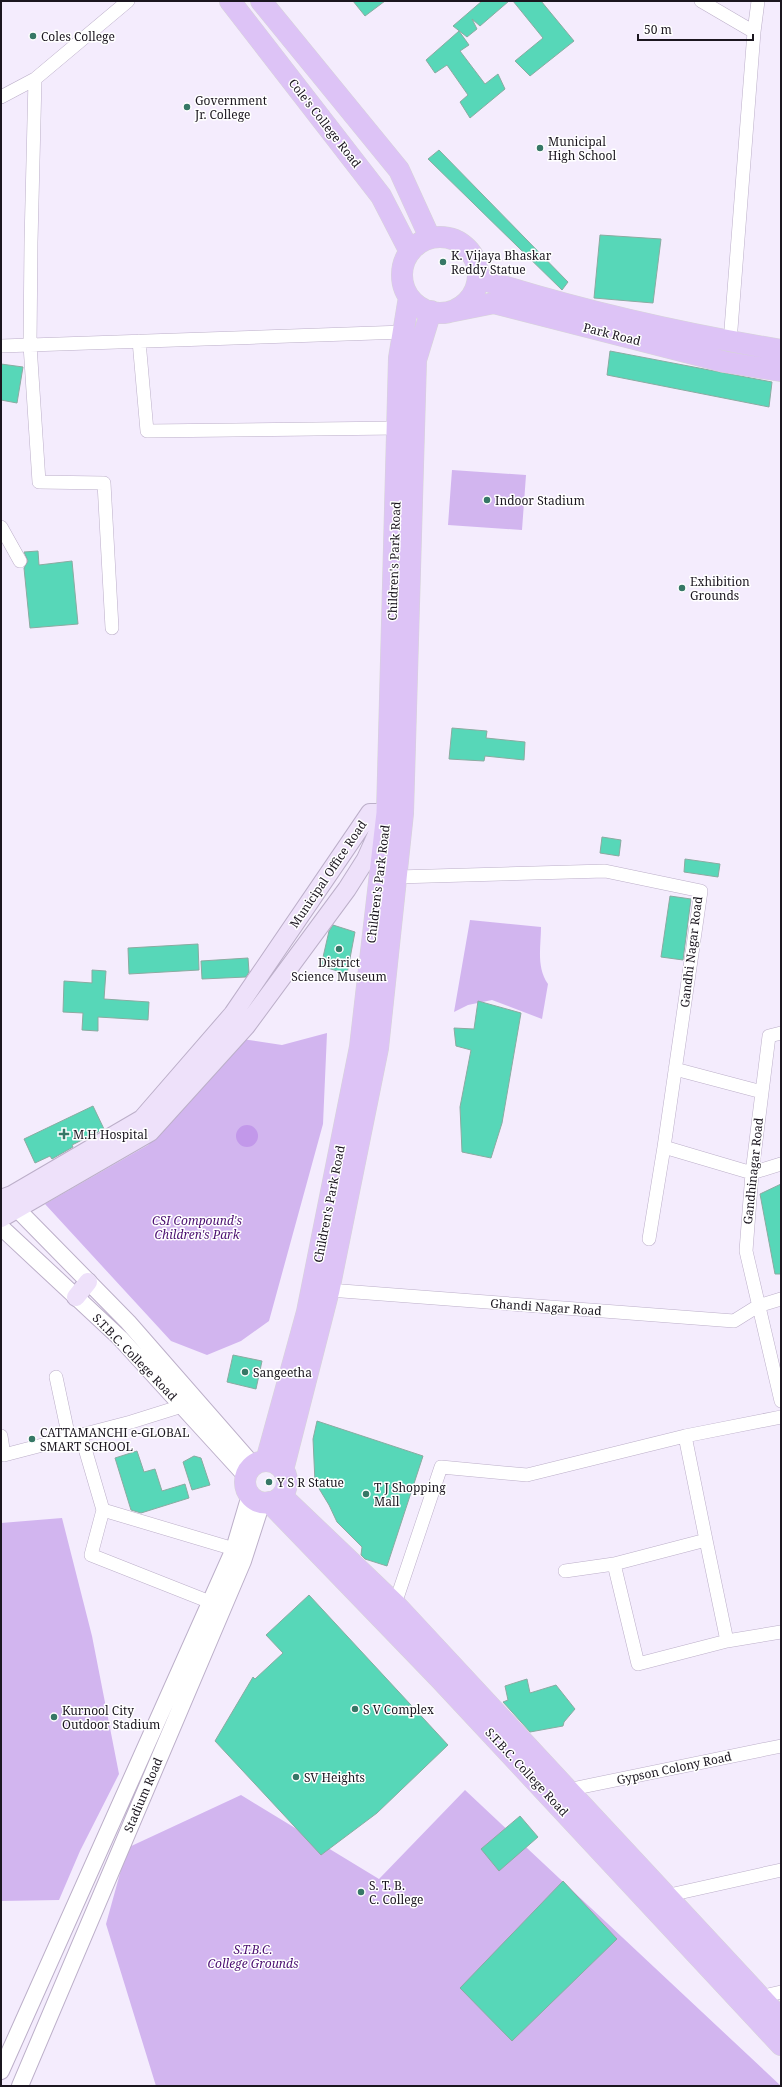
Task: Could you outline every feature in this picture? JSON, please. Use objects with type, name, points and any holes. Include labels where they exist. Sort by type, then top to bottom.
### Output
[{"type":"main road","name":"Cole's College Road","points":[[230,1],[381,196],[410,252]]},
{"type":"main road","points":[[261,1],[399,170],[430,238]]},
{"type":"main road","points":[[441,237],[453,239],[464,244],[472,253],[477,266],[478,278],[474,291],[467,302],[456,309],[437,312],[418,306],[409,297],[404,286],[402,274],[404,262],[410,252],[419,243],[430,238],[441,237]]},
{"type":"main road","name":"Park Road","points":[[478,278],[549,301],[730,342],[781,350]]},
{"type":"main road","name":"Children's Park Road","points":[[264,1484],[329,1290],[378,1048],[397,877],[395,813],[399,358],[409,297]]},
{"type":"main road","name":"Park Road","points":[[437,312],[494,303],[725,362],[781,371]]},
{"type":"main road","name":"Children's Park Road","points":[[264,1484],[307,1312],[360,1047],[395,813],[416,360],[437,312]]},
{"type":"main road","name":"Municipal Office Road","points":[[1,1218],[10,1201],[142,1119],[233,1014],[370,813],[395,813]]},
{"type":"main road","name":"Municipal Office Road","points":[[10,1201],[150,1132],[246,1026],[347,889],[395,813]]},
{"type":"main road","points":[[76,1297],[88,1282]]},
{"type":"main road","name":"S.T.B.C. College Road","points":[[264,1484],[395,1604],[781,2019]]},
{"type":"main road","name":"S.T.B.C. College Road","points":[[264,1484],[450,1690],[673,1931],[781,2045]]},
{"type":"street","points":[[1,97],[35,79],[128,1]]},
{"type":"street","points":[[701,1],[754,32]]},
{"type":"street","points":[[730,342],[754,32],[758,1]]},
{"type":"street","points":[[35,79],[30,242],[30,345],[39,482],[104,483],[112,628]]},
{"type":"street","points":[[1,346],[404,332]]},
{"type":"street","points":[[139,341],[147,431],[398,428]]},
{"type":"street","points":[[1,528],[20,561]]},
{"type":"street","name":"Gandhi Nagar Road","points":[[397,877],[605,871],[701,891],[664,1147],[648,1238]]},
{"type":"street","name":"Gandhinagar Road","points":[[758,1306],[746,1251],[752,1173],[762,1092],[775,1034]]},
{"type":"street","points":[[675,1069],[762,1092]]},
{"type":"street","points":[[664,1147],[752,1173],[781,1164]]},
{"type":"street","points":[[10,1201],[128,1322],[264,1484]]},
{"type":"street","name":"S.T.B.C. College Road","points":[[1,1227],[120,1338],[182,1406],[264,1484]]},
{"type":"street","name":"Ghandi Nagar Road","points":[[329,1290],[734,1321],[758,1306],[781,1299]]},
{"type":"street","points":[[758,1306],[781,1401]]},
{"type":"street","points":[[56,1377],[75,1436],[103,1510],[91,1555],[210,1602]]},
{"type":"street","points":[[1,1436],[4,1455],[131,1422],[182,1406]]},
{"type":"street","points":[[395,1604],[441,1467],[527,1475],[686,1436],[781,1417]]},
{"type":"street","points":[[686,1436],[727,1641]]},
{"type":"street","name":"Stadium Road","points":[[1,2071],[264,1484]]},
{"type":"street","name":"Stadium Road","points":[[20,2086],[243,1561],[264,1484]]},
{"type":"street","points":[[103,1510],[234,1549]]},
{"type":"street","points":[[565,1571],[614,1564],[706,1540]]},
{"type":"street","points":[[614,1564],[638,1664],[727,1641],[781,1632]]},
{"type":"street","name":"Gypson Colony Road","points":[[567,1790],[781,1746]]},
{"type":"street","points":[[665,1896],[781,1870]]},
{"type":"street","points":[[759,1996],[781,1992]]},
{"type":"green space","name":"Indoor Stadium","points":[[452,470],[526,475],[522,530],[448,525]]},
{"type":"green space","points":[[470,920],[541,927],[541,964],[544,977],[548,984],[542,1019],[492,1000],[468,1005],[454,1012]]},
{"type":"green space","name":"CSI Compound's Children's Park","points":[[327,1033],[323,1124],[269,1321],[241,1341],[207,1355],[171,1341],[45,1204],[148,1145],[242,1039],[282,1045]]},
{"type":"green space","name":"Kurnool City Outdoor Stadium","points":[[62,1518],[92,1636],[119,1774],[80,1851],[59,1900],[1,1901],[1,1523]]},
{"type":"green space","name":"S.T.B.C. College Grounds","points":[[465,1790],[781,2086],[156,2086],[106,1924],[127,1848],[241,1795],[379,1879]]},
{"type":"shaded area","points":[[247,1125],[255,1128],[258,1136],[255,1144],[247,1147],[239,1144],[236,1136],[239,1128]]},
{"type":"building","points":[[353,1],[385,1],[365,16]]},
{"type":"building","points":[[482,1],[509,1],[480,26],[472,19],[477,29],[467,37],[453,26]]},
{"type":"building","points":[[513,1],[541,1],[574,41],[530,76],[515,61],[543,38]]},
{"type":"building","points":[[459,31],[469,45],[460,51],[485,84],[498,74],[505,89],[470,118],[460,102],[468,95],[447,65],[435,73],[426,60]]},
{"type":"building","points":[[439,150],[568,282],[562,290],[428,159]]},
{"type":"building","points":[[600,235],[661,239],[653,303],[594,298]]},
{"type":"building","points":[[610,351],[772,382],[769,407],[607,375]]},
{"type":"building","points":[[1,364],[23,367],[17,403],[1,400]]},
{"type":"building","points":[[38,551],[39,565],[72,561],[78,624],[30,628],[24,568],[28,561],[24,552]]},
{"type":"building","points":[[452,728],[487,731],[486,738],[525,742],[524,760],[485,756],[484,761],[449,759]]},
{"type":"building","points":[[602,837],[621,840],[619,856],[600,853]]},
{"type":"building","points":[[685,859],[720,864],[718,877],[684,872]]},
{"type":"building","points":[[670,896],[691,899],[683,960],[661,957]]},
{"type":"building","name":"District Science Museum","points":[[333,925],[355,932],[347,974],[321,966],[329,931]]},
{"type":"building","points":[[198,944],[199,970],[129,974],[128,948]]},
{"type":"building","points":[[248,958],[249,972],[246,977],[202,979],[201,961]]},
{"type":"building","points":[[92,970],[106,971],[104,999],[149,1002],[148,1020],[98,1017],[98,1031],[82,1030],[83,1013],[63,1012],[64,981],[92,983]]},
{"type":"building","points":[[478,1001],[521,1013],[502,1123],[491,1158],[462,1152],[460,1107],[471,1050],[456,1046],[454,1028],[474,1029]]},
{"type":"building","name":"M.H Hospital","points":[[93,1106],[104,1129],[72,1145],[73,1147],[52,1159],[50,1156],[35,1163],[24,1139]]},
{"type":"building","points":[[781,1184],[781,1274],[775,1274],[760,1194]]},
{"type":"building","name":"Sangeetha","points":[[233,1355],[262,1361],[256,1389],[227,1382]]},
{"type":"building","name":"T J Shopping Mall","points":[[317,1421],[423,1456],[387,1566],[365,1559],[361,1555],[362,1547],[337,1522],[315,1482],[313,1439]]},
{"type":"building","points":[[137,1451],[144,1472],[155,1469],[162,1491],[185,1484],[189,1498],[141,1513],[131,1510],[115,1458]]},
{"type":"building","points":[[194,1456],[201,1458],[210,1485],[192,1490],[183,1462]]},
{"type":"building","points":[[309,1595],[448,1745],[377,1813],[321,1855],[215,1741],[253,1677],[255,1679],[283,1653],[266,1635]]},
{"type":"building","points":[[527,1679],[530,1693],[556,1685],[575,1709],[564,1722],[563,1726],[530,1732],[503,1702],[508,1700],[505,1686]]},
{"type":"building","points":[[520,1816],[538,1837],[499,1871],[481,1849]]},
{"type":"building","points":[[563,1881],[617,1939],[512,2041],[460,1988]]},
{"type":"place","name":"Coles College","points":[[33,36]]},
{"type":"place","name":"Government Jr. College","points":[[187,107]]},
{"type":"place","name":"Municipal High School","points":[[540,148]]},
{"type":"place","name":"K. Vijaya Bhaskar Reddy Statue","points":[[443,262]]},
{"type":"place","name":"Indoor Stadium","points":[[487,500]]},
{"type":"place","name":"Exhibition Grounds","points":[[682,588]]},
{"type":"place","name":"District Science Museum","points":[[339,949]]},
{"type":"place","name":"M.H Hospital","points":[[64,1134]]},
{"type":"place","name":"Sangeetha","points":[[245,1372]]},
{"type":"place","name":"CATTAMANCHI e-GLOBAL SMART SCHOOL","points":[[32,1439]]},
{"type":"place","name":"Y S R Statue","points":[[269,1482]]},
{"type":"place","name":"T J Shopping Mall","points":[[366,1494]]},
{"type":"place","name":"S V Complex","points":[[355,1709]]},
{"type":"place","name":"Kurnool City Outdoor Stadium","points":[[54,1717]]},
{"type":"place","name":"SV Heights","points":[[296,1777]]},
{"type":"place","name":"S. T. B. C. College","points":[[361,1892]]}]
